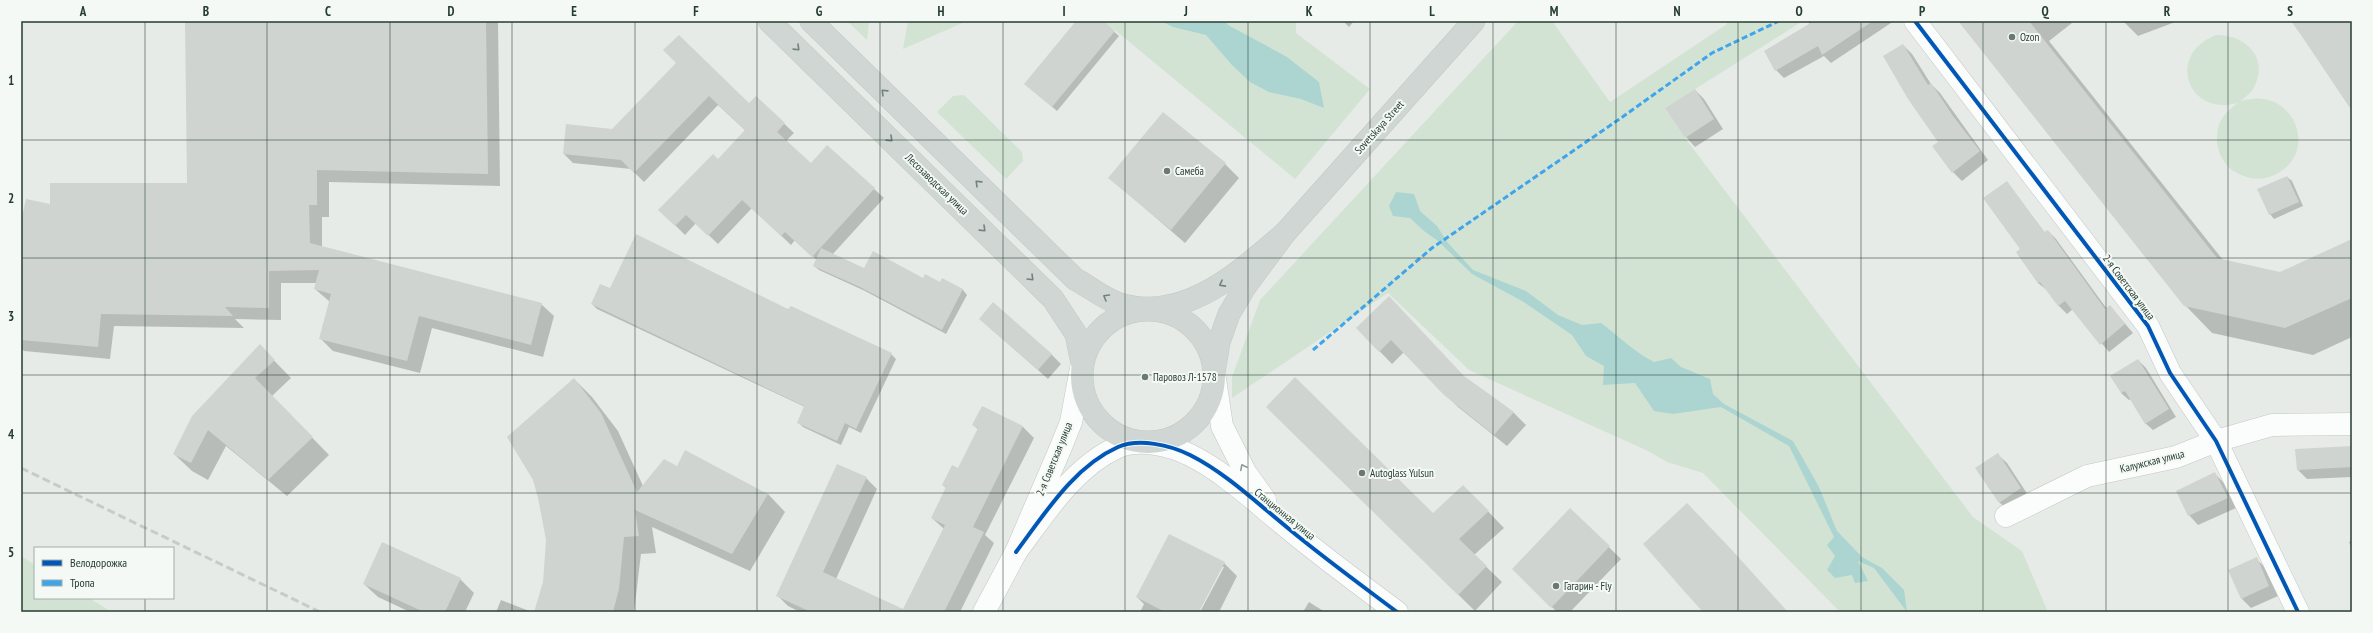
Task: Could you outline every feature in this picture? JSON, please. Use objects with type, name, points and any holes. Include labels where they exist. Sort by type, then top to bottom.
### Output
[{"type":"main road","name":"Лесозаводская улица","points":[[769,21],[1053,299],[1076,334],[1082,362]]},
{"type":"main road","points":[[811,21],[1075,279],[1116,302],[1143,309],[1170,312],[1193,326],[1204,340],[1209,350],[1214,372],[1212,392],[1206,408],[1196,422],[1178,435],[1154,442],[1139,442],[1119,436],[1097,420],[1089,408],[1082,389],[1082,362],[1090,342],[1103,326],[1122,314],[1143,309]]},
{"type":"main road","name":"Sovetskaya Street","points":[[1214,372],[1219,342],[1229,314],[1245,287],[1285,233],[1474,21]]},
{"type":"main road","name":"Sovetskaya Street","points":[[1143,309],[1176,306],[1231,279],[1285,233]]},
{"type":"street","name":"2-я Советская улица","points":[[1915,21],[2148,326],[2170,373],[2216,441],[2298,612]]},
{"type":"street","name":"2-я Советская улица","points":[[984,612],[1016,552],[1071,422],[1082,362]]},
{"type":"street","name":"Станционная улица","points":[[1214,372],[1222,426],[1245,472],[1280,522]]},
{"type":"street","name":"Калужская улица","points":[[2006,516],[2087,476],[2176,456],[2216,441],[2272,425],[2352,424]]},
{"type":"street","name":"2-я Советская улица","points":[[1016,552],[1074,479],[1097,459],[1119,447],[1154,442]]},
{"type":"street","name":"Станционная улица","points":[[1154,442],[1190,455],[1232,483],[1397,612]]},
{"type":"green space","points":[[847,21],[867,21],[869,23],[867,40]]},
{"type":"green space","points":[[908,21],[967,21],[903,49]]},
{"type":"green space","points":[[1104,21],[1296,21],[1296,33],[1370,89],[1295,179]]},
{"type":"green space","points":[[1518,21],[1552,21],[1610,102],[1727,24],[1727,21],[1803,21],[1665,108],[1685,138],[1973,517],[2022,551],[2048,612],[1840,612],[1703,473],[1667,462],[1648,451],[1469,370],[1388,293],[1232,398],[1232,377],[1260,300]]},
{"type":"green space","points":[[2216,35],[2235,38],[2251,49],[2256,56],[2259,65],[2254,88],[2241,101],[2260,99],[2276,103],[2288,112],[2296,125],[2298,139],[2296,153],[2287,166],[2272,176],[2259,179],[2250,178],[2230,169],[2221,157],[2218,150],[2217,134],[2221,120],[2237,103],[2220,105],[2206,101],[2195,93],[2189,81],[2187,69],[2191,56],[2200,44]]},
{"type":"green space","points":[[964,95],[1022,152],[1023,161],[1006,179],[937,112],[953,96]]},
{"type":"green space","points":[[21,556],[34,564],[34,599],[91,599],[112,612],[21,612]]},
{"type":"water","points":[[1161,21],[1225,21],[1228,25],[1287,57],[1319,82],[1324,108],[1301,99],[1269,92],[1250,82],[1232,65],[1206,35],[1173,27]]},
{"type":"water","points":[[1396,192],[1414,194],[1420,211],[1437,226],[1448,243],[1473,270],[1526,291],[1558,315],[1582,325],[1601,323],[1633,349],[1654,362],[1671,358],[1681,367],[1710,379],[1713,394],[1724,404],[1793,441],[1819,487],[1837,531],[1862,557],[1882,568],[1904,590],[1907,612],[1874,568],[1858,561],[1868,581],[1855,583],[1852,575],[1835,578],[1827,570],[1835,556],[1827,545],[1834,537],[1789,446],[1721,407],[1673,414],[1654,411],[1635,383],[1603,385],[1604,366],[1586,356],[1572,335],[1522,301],[1472,274],[1438,241],[1410,218],[1393,216],[1389,206]]},
{"type":"building","points":[[185,21],[486,21],[488,174],[317,170],[317,205],[309,205],[310,243],[542,303],[531,345],[419,316],[407,361],[319,339],[331,294],[314,289],[319,270],[269,271],[269,308],[225,307],[233,316],[101,314],[98,347],[21,340],[21,221],[26,199],[50,204],[50,183],[187,183]]},
{"type":"building","points":[[1076,21],[1104,21],[1115,31],[1052,107],[1024,84]]},
{"type":"building","points":[[1814,21],[1873,21],[1822,55],[1818,46],[1775,71],[1764,51]]},
{"type":"building","points":[[1958,21],[2029,21],[2217,258],[2280,272],[2352,239],[2352,298],[2285,328],[2184,306]]},
{"type":"building","points":[[2291,21],[2352,21],[2352,111],[2303,38]]},
{"type":"building","points":[[679,35],[749,103],[756,96],[785,123],[777,132],[811,163],[827,145],[875,188],[812,257],[785,232],[781,236],[742,200],[708,236],[686,215],[675,226],[658,210],[713,154],[718,159],[745,130],[709,96],[634,173],[621,160],[563,154],[566,124],[612,129],[676,63],[663,50]]},
{"type":"building","points":[[1903,44],[1928,85],[1931,83],[1953,116],[1980,151],[1952,173],[1932,146],[1938,142],[1908,99],[1883,56]]},
{"type":"building","points":[[1695,89],[1714,119],[1685,138],[1665,108]]},
{"type":"building","name":"Самеба","points":[[1163,112],[1226,163],[1171,230],[1108,178]]},
{"type":"building","points":[[2287,176],[2299,202],[2269,215],[2257,189]]},
{"type":"building","points":[[2007,181],[2044,232],[2048,230],[2105,309],[2110,305],[2125,324],[2100,345],[2065,301],[2058,306],[2040,282],[2038,283],[2016,252],[2020,249],[1983,198]]},
{"type":"building","points":[[636,234],[788,309],[791,306],[892,353],[856,429],[845,423],[837,441],[797,423],[804,406],[591,304],[600,284],[610,288]]},
{"type":"building","points":[[821,248],[864,268],[873,251],[923,278],[925,274],[940,282],[942,278],[963,289],[942,330],[860,287],[813,266]]},
{"type":"building","points":[[1389,296],[1464,376],[1514,412],[1494,435],[1444,395],[1391,340],[1379,352],[1356,328]]},
{"type":"building","points":[[993,302],[1052,354],[1038,370],[979,319]]},
{"type":"building","points":[[260,344],[275,360],[255,378],[313,437],[268,480],[208,430],[191,463],[173,454],[192,416]]},
{"type":"building","points":[[2138,359],[2169,409],[2145,424],[2125,391],[2121,393],[2110,376]]},
{"type":"building","points":[[1295,377],[1433,513],[1463,485],[1489,511],[1459,539],[1487,566],[1458,595],[1266,407]]},
{"type":"building","points":[[574,378],[601,413],[637,492],[664,459],[677,466],[685,450],[768,494],[732,554],[635,510],[639,536],[624,537],[619,589],[613,612],[534,612],[543,582],[546,540],[533,480],[507,437]]},
{"type":"building","points":[[982,406],[1023,426],[973,527],[984,532],[944,612],[811,612],[776,596],[837,464],[867,477],[823,572],[903,609],[945,525],[931,518],[946,487],[942,485],[952,465],[958,468],[978,428],[972,425]]},
{"type":"building","points":[[2352,446],[2352,467],[2297,470],[2295,449]]},
{"type":"building","points":[[1998,453],[2021,488],[1999,503],[1975,468]]},
{"type":"building","points":[[2215,472],[2228,498],[2188,516],[2176,491]]},
{"type":"building","points":[[1687,503],[1788,612],[1703,612],[1643,544]]},
{"type":"building","points":[[1570,508],[1610,546],[1551,608],[1512,569]]},
{"type":"building","points":[[1169,534],[1225,562],[1199,612],[1165,612],[1136,597]]},
{"type":"building","points":[[382,542],[461,578],[445,612],[424,612],[363,584]]},
{"type":"building","points":[[2257,557],[2269,586],[2241,599],[2228,570]]},
{"type":"railway","points":[[21,468],[320,612]]},
{"type":"marked path","points":[[1313,350],[1432,248],[1621,118],[1712,53],[1779,21]]},
{"type":"cycle path","points":[[1915,21],[2148,326],[2170,373],[2216,441],[2298,612]]},
{"type":"cycle path","points":[[1016,552],[1061,493],[1073,479],[1087,467],[1102,456],[1126,444],[1154,444],[1182,451],[1203,462],[1241,489],[1289,529],[1397,612]]},
{"type":"place","name":"Ozon","points":[[2012,37]]},
{"type":"place","name":"Самеба","points":[[1167,171]]},
{"type":"place","name":"Паровоз Л-1578","points":[[1145,377]]},
{"type":"place","name":"Autoglass Yulsun","points":[[1362,473]]},
{"type":"place","name":"Гагарин - Fly","points":[[1556,586]]}]
